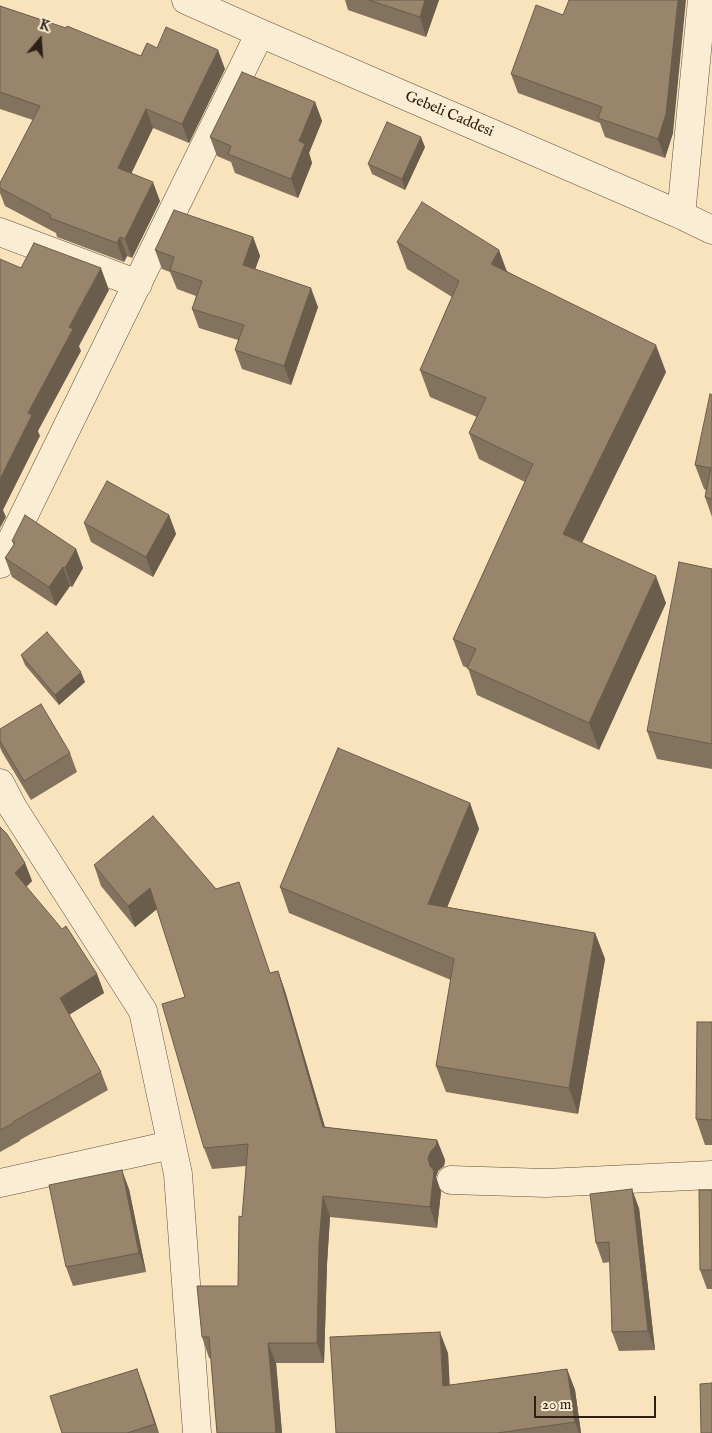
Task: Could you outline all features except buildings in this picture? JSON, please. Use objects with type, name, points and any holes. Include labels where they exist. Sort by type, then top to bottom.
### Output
[{"type":"street","name":"Gebeli Caddesi","points":[[186,0],[712,230]]},
{"type":"street","points":[[681,215],[702,0]]},
{"type":"street","points":[[0,564],[260,33]]},
{"type":"street","points":[[0,232],[138,284]]},
{"type":"street","points":[[0,783],[12,808],[142,1011],[178,1174],[197,1433]]},
{"type":"street","points":[[0,1183],[171,1145]]},
{"type":"street","points":[[452,1180],[546,1183],[712,1175]]}]
